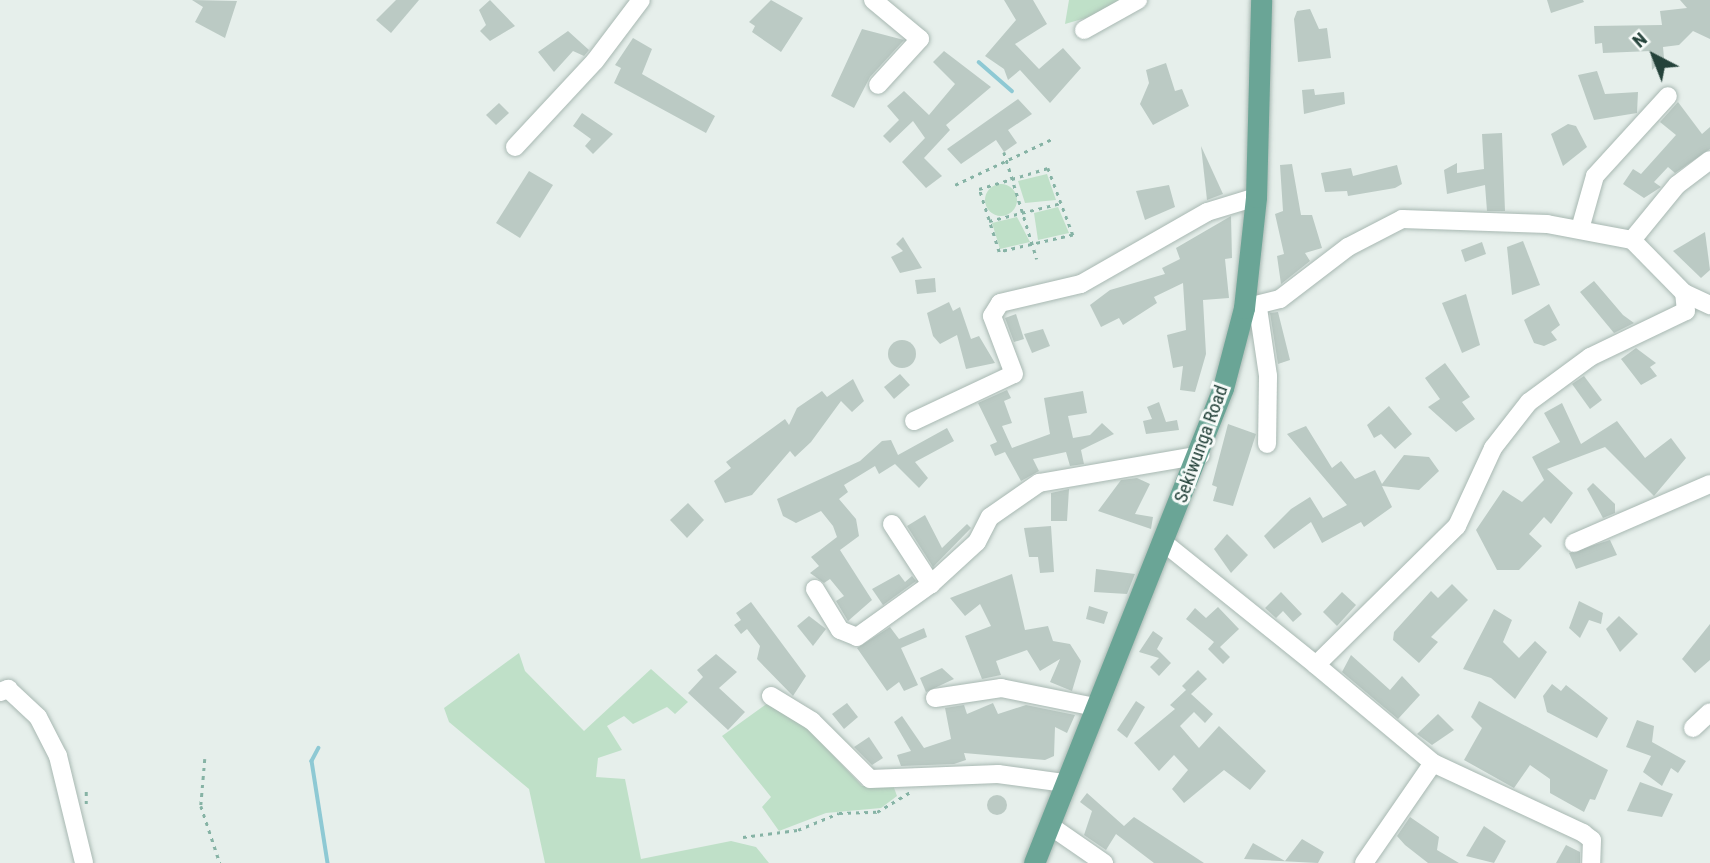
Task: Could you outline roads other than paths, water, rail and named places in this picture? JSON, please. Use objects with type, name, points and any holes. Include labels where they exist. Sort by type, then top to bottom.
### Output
[{"type":"main road","name":"Sekiwunga Road","points":[[1034,863],[1095,707],[1200,455],[1251,308],[1261,0]]},
{"type":"street","points":[[515,147],[596,61],[641,0]]},
{"type":"street","points":[[873,0],[920,39],[878,85]]},
{"type":"street","points":[[1084,30],[1138,0]]},
{"type":"street","points":[[1580,229],[1595,176],[1668,96]]},
{"type":"street","points":[[1632,240],[1677,185],[1710,160]]},
{"type":"street","points":[[914,421],[1014,374],[992,316],[1000,303],[1081,284],[1207,212],[1256,197]]},
{"type":"street","points":[[1267,444],[1268,376],[1251,308],[1402,219],[1580,229],[1632,240],[1684,293],[1710,305]]},
{"type":"street","points":[[1316,665],[1457,526],[1493,448],[1529,402],[1590,357],[1686,311],[1684,293]]},
{"type":"street","points":[[815,589],[840,630],[857,637],[931,584],[971,549],[990,517],[1039,483],[1200,455]]},
{"type":"street","points":[[1574,543],[1710,484]]},
{"type":"street","points":[[892,524],[931,584]]},
{"type":"street","points":[[1163,542],[1433,763],[1583,833],[1592,840],[1591,863]]},
{"type":"street","points":[[935,698],[1002,688],[1095,707]]},
{"type":"street","points":[[0,692],[8,689],[38,717],[58,756],[84,863]]},
{"type":"street","points":[[771,696],[812,721],[863,776],[927,781],[998,774],[1065,783]]},
{"type":"street","points":[[1693,728],[1710,712]]},
{"type":"street","points":[[1364,863],[1433,763]]},
{"type":"street","points":[[1049,825],[1104,863]]},
{"type":"waterway","points":[[979,62],[1012,91]]},
{"type":"waterway","points":[[319,748],[312,761],[328,863]]}]
